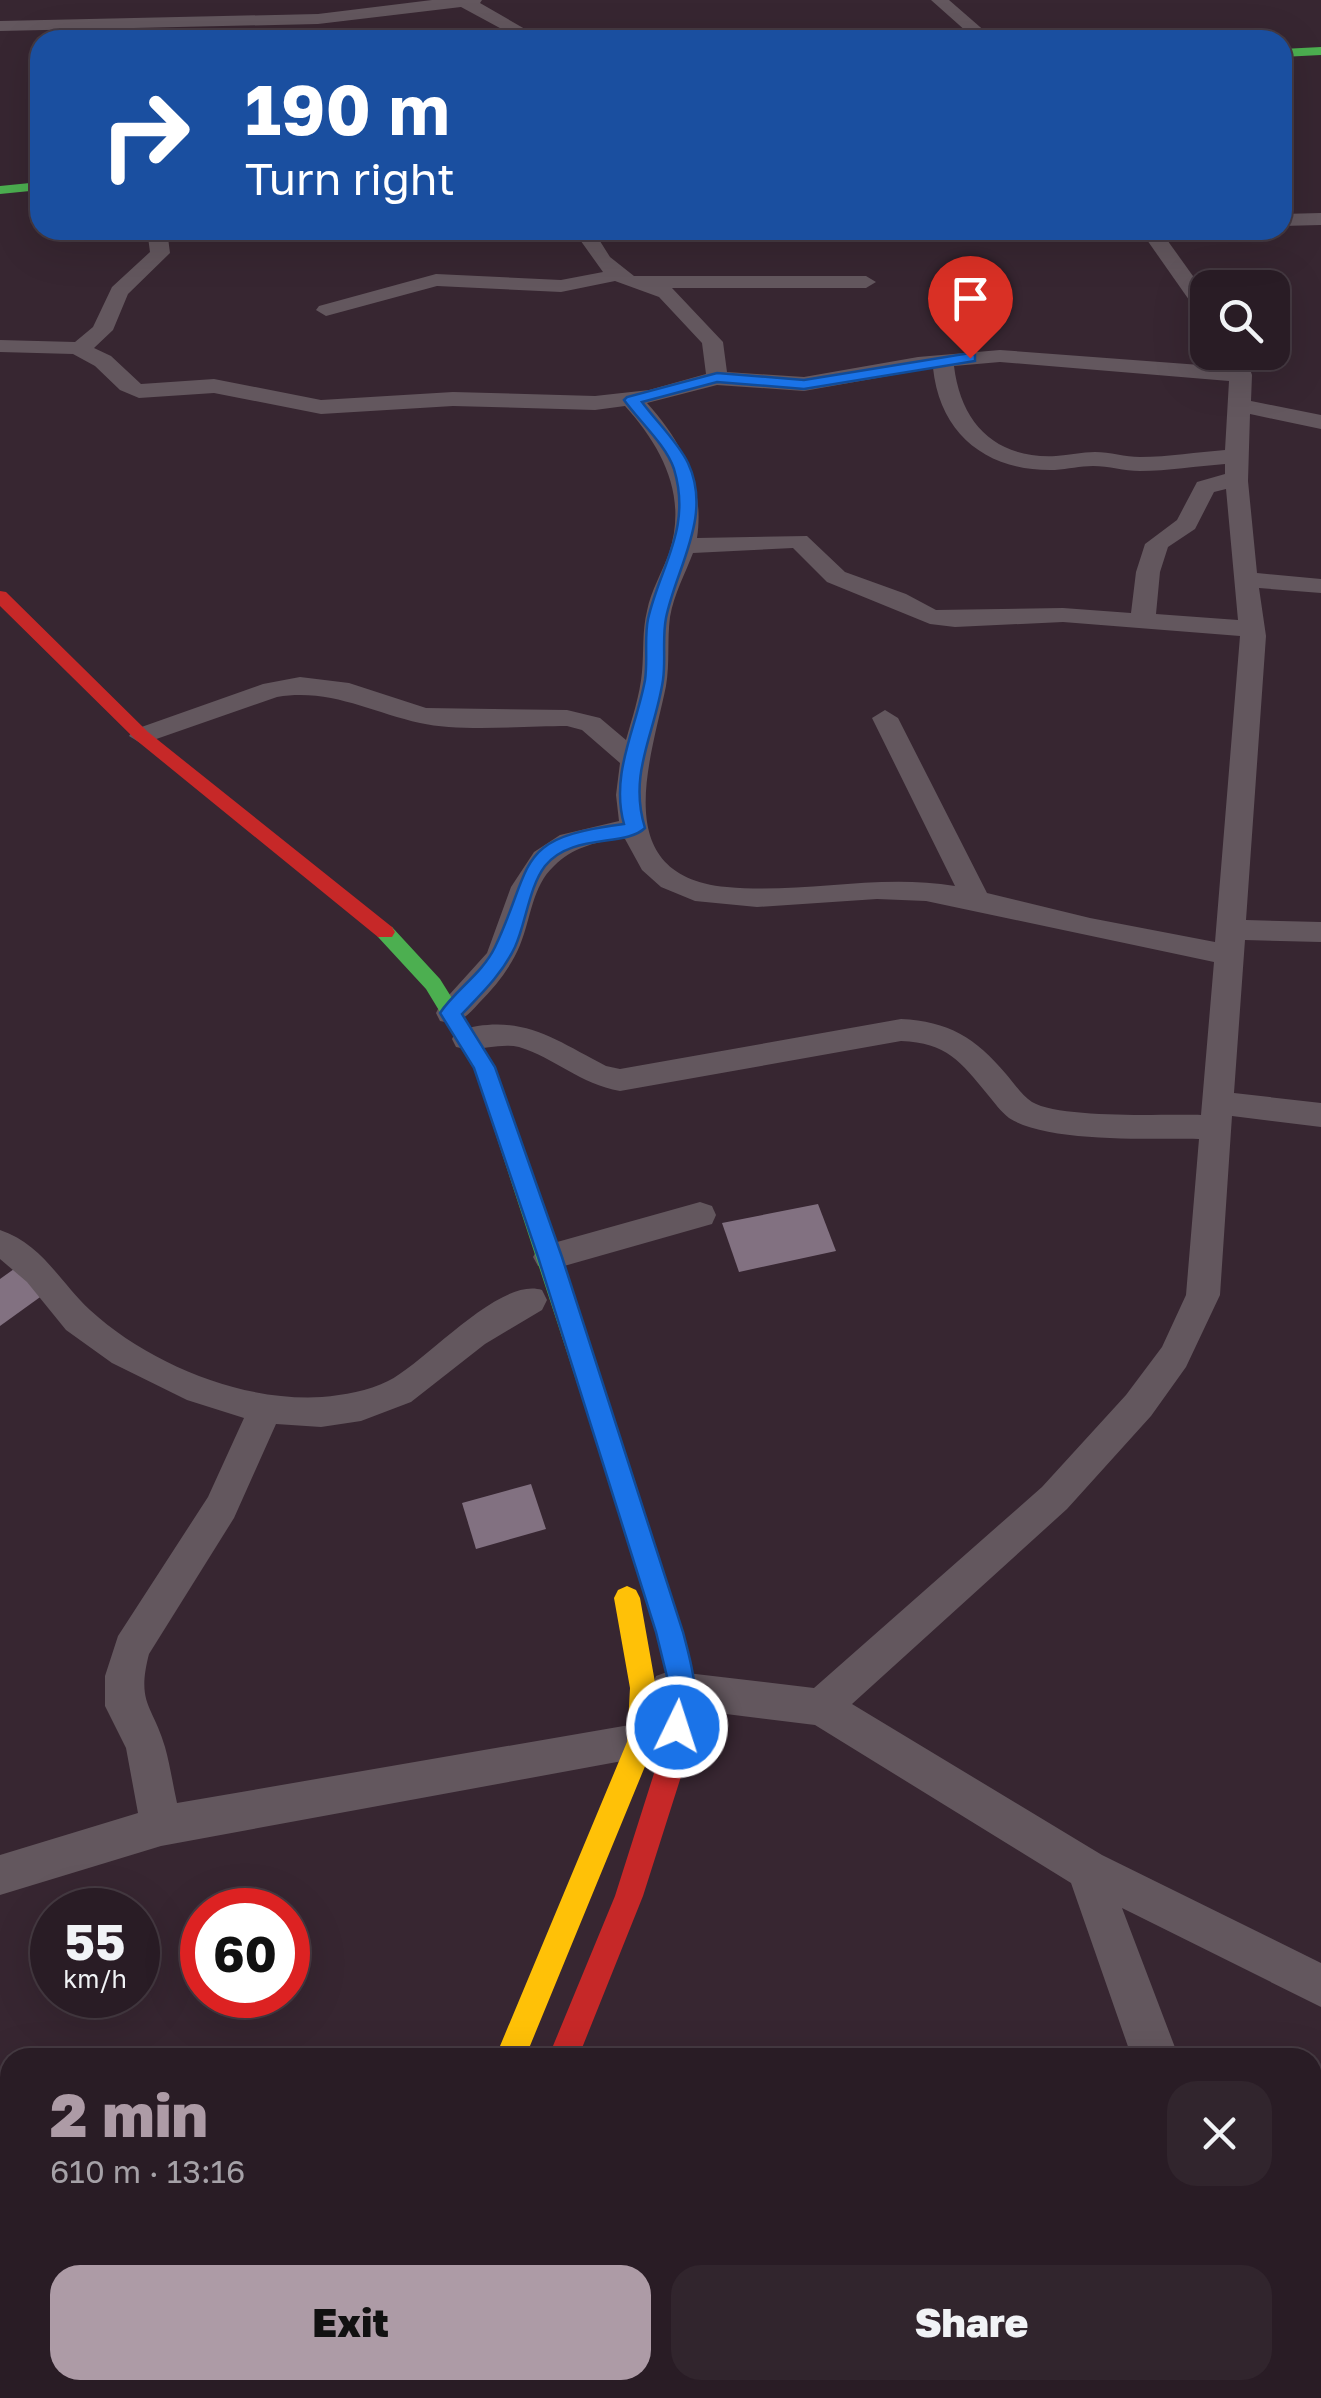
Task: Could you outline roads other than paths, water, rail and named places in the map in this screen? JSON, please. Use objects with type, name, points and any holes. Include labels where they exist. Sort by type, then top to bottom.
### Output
[{"type":"main road","points":[[1292,52],[1321,51]]},
{"type":"main road","points":[[0,190],[30,187]]},
{"type":"main road","points":[[0,596],[132,747],[396,941],[433,984],[484,1067],[550,1257],[670,1632],[663,1689],[671,1764],[629,1896],[567,2048]]},
{"type":"main road","points":[[514,2048],[663,1689],[621,1580]]},
{"type":"street","points":[[0,26],[318,18],[474,0]]},
{"type":"street","points":[[939,0],[974,30]]},
{"type":"street","points":[[463,1],[517,30]]},
{"type":"street","points":[[1292,219],[1321,218]]},
{"type":"street","points":[[80,349],[102,330],[120,291],[160,252],[158,240]]},
{"type":"street","points":[[590,240],[616,276]]},
{"type":"street","points":[[1157,240],[1190,287]]},
{"type":"street","points":[[326,310],[436,280],[544,286],[616,276],[666,293],[712,342],[717,378]]},
{"type":"street","points":[[645,284],[866,282]]},
{"type":"street","points":[[0,346],[80,349],[105,362],[130,388],[139,391],[214,386],[321,407],[454,399],[632,400],[717,378],[804,384],[943,361],[1000,356],[1238,377],[1321,422]]},
{"type":"street","points":[[943,361],[944,383],[952,408],[972,441],[1000,455],[1054,463],[1096,459],[1237,467]]},
{"type":"street","points":[[821,1707],[1051,1500],[1116,1432],[1175,1355],[1203,1295],[1252,630],[1237,467],[1238,377]]},
{"type":"street","points":[[632,400],[680,463],[686,487],[684,546],[657,619],[654,679],[633,760],[627,802],[635,828],[666,880],[701,893],[728,897],[917,889],[1130,938],[1228,942],[1321,932]]},
{"type":"street","points":[[1143,622],[1148,572],[1157,544],[1187,524],[1204,487],[1237,467]]},
{"type":"street","points":[[684,546],[799,540],[836,577],[897,598],[941,620],[1063,614],[1252,630]]},
{"type":"street","points":[[1245,579],[1321,586]]},
{"type":"street","points":[[132,747],[272,690],[300,685],[349,691],[424,716],[568,718],[591,724],[633,760]]},
{"type":"street","points":[[885,718],[976,900]]},
{"type":"street","points":[[635,828],[590,834],[556,847],[536,864],[505,947],[459,1026],[521,1035],[599,1076],[620,1080],[901,1030],[926,1030],[946,1035],[969,1050],[1021,1111],[1044,1118],[1126,1125],[1216,1115],[1321,1114]]},
{"type":"street","points":[[550,1257],[700,1216]]},
{"type":"street","points":[[0,1243],[23,1254],[38,1268],[57,1300],[91,1330],[135,1358],[208,1393],[266,1408],[332,1411],[401,1391],[464,1341],[530,1301]]},
{"type":"street","points":[[161,1826],[145,1744],[124,1706],[124,1676],[132,1648],[222,1507],[266,1408]]},
{"type":"street","points":[[663,1689],[821,1707],[1087,1869],[1321,1986]]},
{"type":"street","points":[[0,1875],[161,1826],[641,1742]]},
{"type":"street","points":[[1087,1869],[1150,2048]]}]
